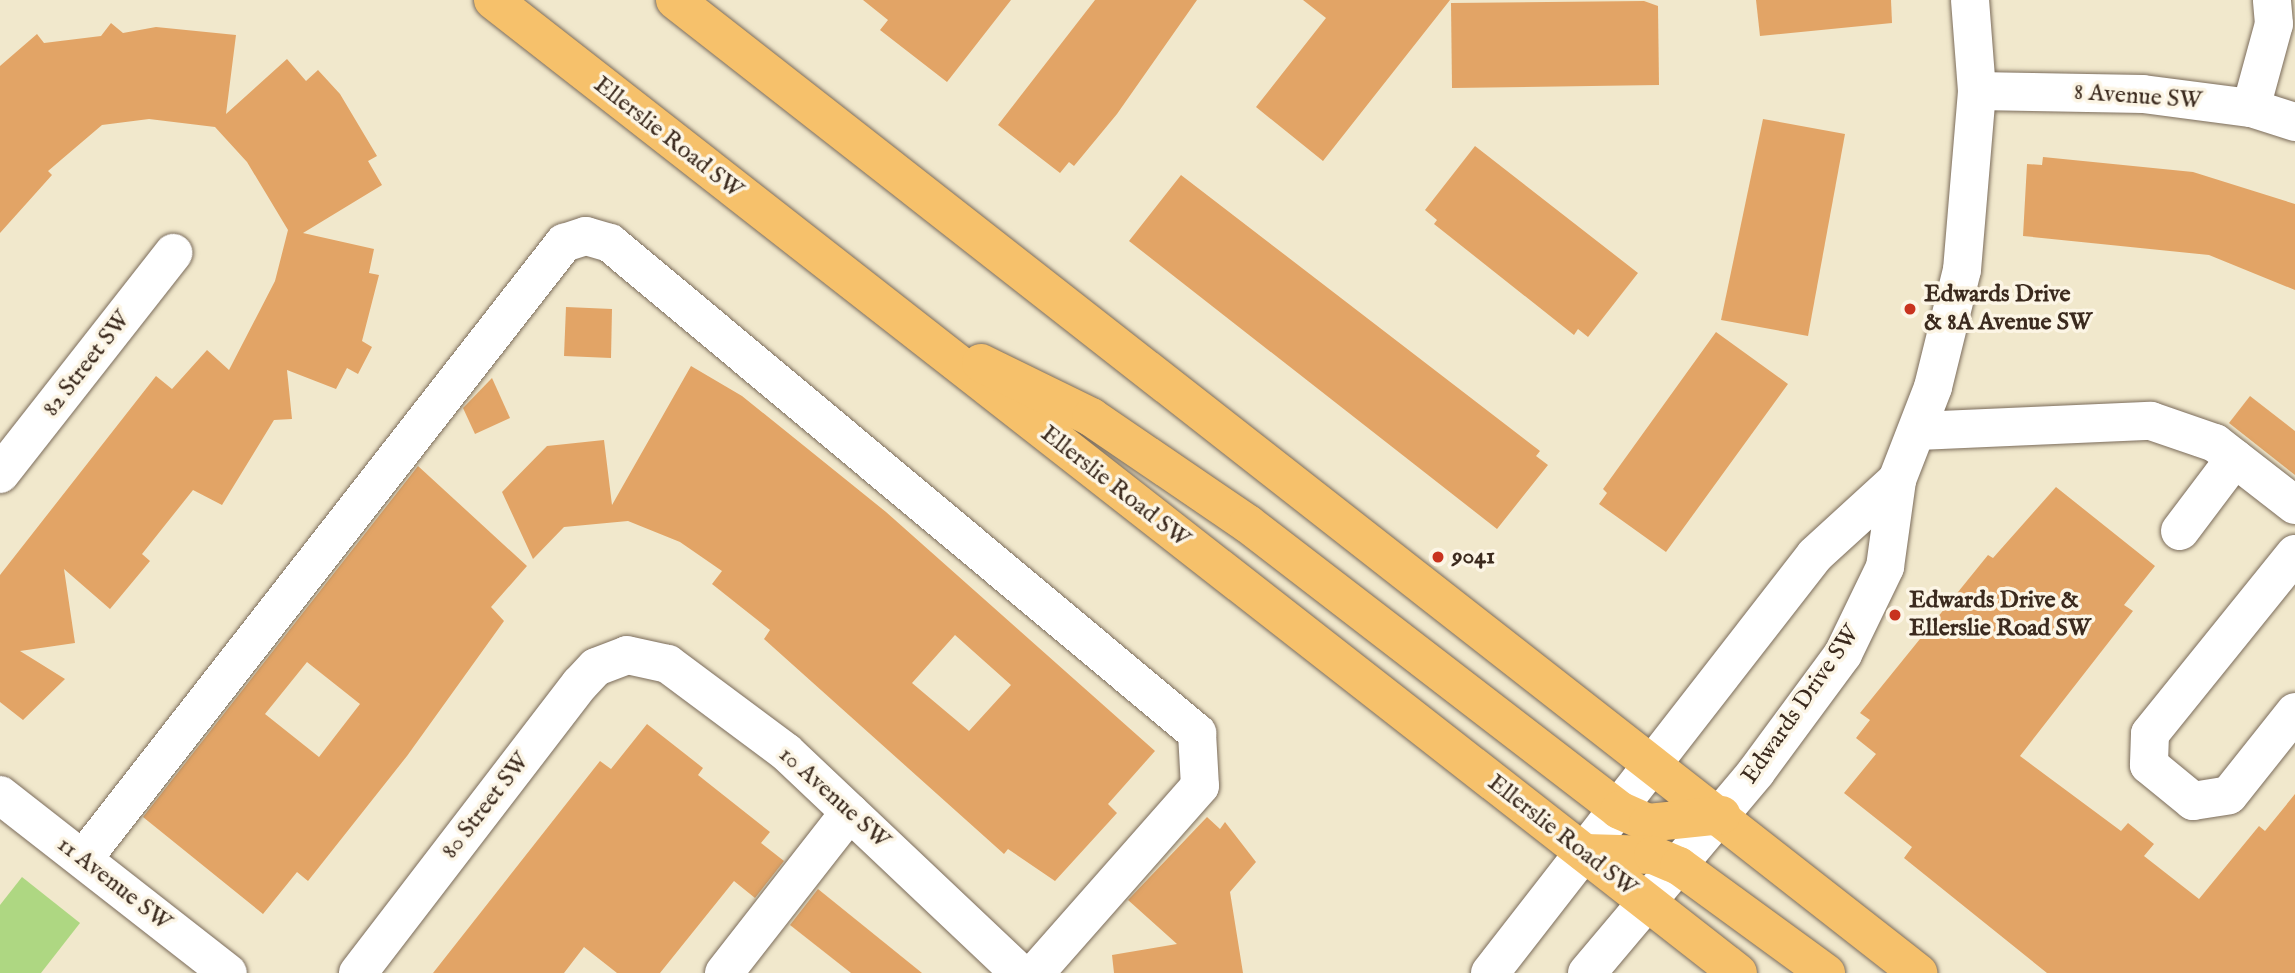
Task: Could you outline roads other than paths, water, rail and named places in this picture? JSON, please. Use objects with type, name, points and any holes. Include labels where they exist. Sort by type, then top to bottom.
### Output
[{"type":"main road","name":"Ellerslie Road SW","points":[[493,0],[1738,973]]},
{"type":"main road","points":[[675,0],[1655,762],[1918,973]]},
{"type":"main road","points":[[910,328],[1091,417],[1248,524],[1619,810],[1648,823],[1722,815]]},
{"type":"main road","points":[[1585,853],[1653,855],[1679,866],[1826,973]]},
{"type":"street","name":"Edwards Drive SW","points":[[1587,973],[1722,815],[1843,654],[1885,567],[1897,480],[1918,430],[1962,270],[1978,91],[1970,0]]},
{"type":"street","points":[[2251,108],[2274,24],[2272,0]]},
{"type":"street","name":"8 Avenue SW","points":[[1978,91],[2143,94],[2251,108],[2295,122]]},
{"type":"street","points":[[83,859],[564,243],[586,236],[621,251],[1197,733],[1200,786],[1035,973]]},
{"type":"street","name":"82 Street SW","points":[[0,474],[173,253]]},
{"type":"street","points":[[1918,430],[2151,421],[2215,443],[2295,505]]},
{"type":"street","points":[[2180,531],[2235,458]]},
{"type":"street","name":"Edwards Drive SW","points":[[1490,973],[1815,555],[1897,480]]},
{"type":"street","points":[[2295,554],[2150,734],[2149,765],[2193,802],[2230,795],[2295,712]]},
{"type":"street","name":"10 Avenue SW","points":[[627,655],[649,656],[691,678],[786,752],[1020,973]]},
{"type":"street","name":"80 Street SW","points":[[358,973],[580,684],[596,667],[627,655]]},
{"type":"street","name":"11 Avenue SW","points":[[0,794],[228,973]]},
{"type":"street","points":[[724,973],[850,812]]},
{"type":"place","name":"Edwards Drive & 8A Avenue SW","points":[[1910,309]]},
{"type":"place","name":"9041","points":[[1438,557]]},
{"type":"place","name":"Edwards Drive & Ellerslie Road SW","points":[[1895,615]]}]
